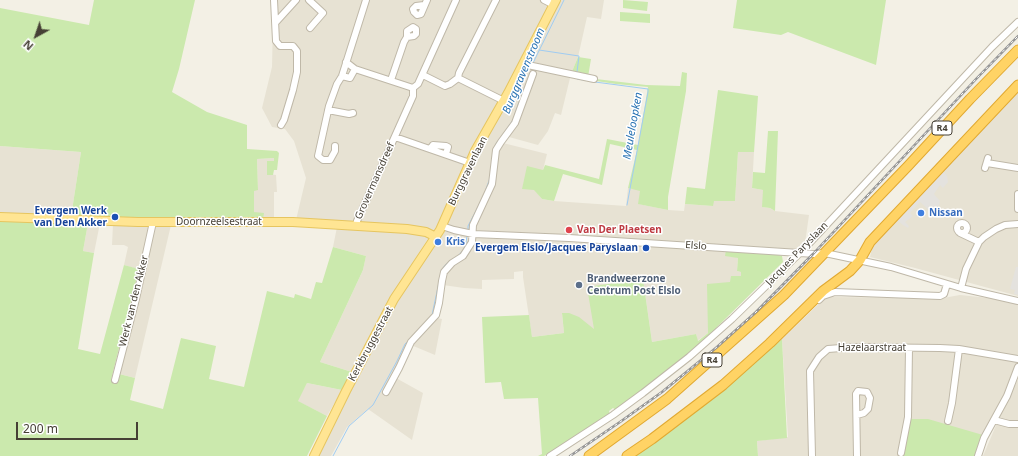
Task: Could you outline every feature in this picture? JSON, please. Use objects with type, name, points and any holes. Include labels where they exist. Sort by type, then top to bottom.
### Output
[{"type":"highway","name":"Jacques Paryslaan","points":[[588,456],[667,399],[779,300],[908,166],[964,104],[1018,50]]},
{"type":"highway","name":"R4","points":[[626,456],[652,439],[723,385],[770,343],[823,291],[850,271],[860,260],[870,242],[1018,85]]},
{"type":"main road","name":"Burggravenlaan","points":[[436,237],[470,163],[504,101],[531,68],[555,2]]},
{"type":"main road","name":"Doornzeelsestraat","points":[[0,217],[153,222],[247,221],[356,225],[419,230],[436,237]]},
{"type":"main road","name":"Kerkbruggestraat","points":[[314,456],[346,390],[394,299],[436,237]]},
{"type":"street","points":[[276,22],[296,0]]},
{"type":"street","points":[[309,0],[324,13],[310,28]]},
{"type":"street","points":[[335,146],[335,151],[330,160],[323,160],[318,156],[328,110],[337,84],[342,76],[366,0]]},
{"type":"street","name":"Grovermansdreef","points":[[356,225],[356,221],[414,96],[413,88],[418,84],[423,75],[456,0]]},
{"type":"street","points":[[423,75],[445,86],[458,78],[459,73],[496,0]]},
{"type":"street","points":[[544,0],[555,2]]},
{"type":"street","points":[[275,2],[283,9],[288,8]]},
{"type":"street","points":[[275,2],[277,44],[280,46],[292,46],[297,51],[293,90],[284,120],[281,125]]},
{"type":"street","name":"Jacques Paryslaan","points":[[550,456],[613,415],[660,381],[732,319],[799,254],[987,52],[1018,22]]},
{"type":"street","points":[[391,80],[407,37]]},
{"type":"street","points":[[346,62],[355,69],[413,88]]},
{"type":"street","points":[[386,392],[411,342],[416,335],[434,318],[437,311],[444,272],[467,251],[472,242],[469,233],[492,184],[496,150],[516,123],[531,68],[594,79]]},
{"type":"street","points":[[342,76],[350,78],[355,69]]},
{"type":"street","points":[[458,78],[504,101]]},
{"type":"street","points":[[328,110],[349,114],[353,113]]},
{"type":"street","name":"Grovermansdreef","points":[[395,137],[470,163]]},
{"type":"street","points":[[987,163],[1018,168]]},
{"type":"street","points":[[1018,194],[1018,209]]},
{"type":"street","name":"Werk van den Akker","points":[[115,380],[153,222]]},
{"type":"street","points":[[961,288],[966,269],[979,242],[989,232],[1005,225],[1018,224]]},
{"type":"street","name":"Elslo","points":[[442,226],[469,233],[569,238],[799,254],[825,253],[914,273],[961,288],[1018,301]]},
{"type":"street","points":[[960,233],[979,242]]},
{"type":"street","points":[[812,306],[824,296],[835,292],[940,296],[944,294],[947,284]]},
{"type":"street","points":[[901,452],[908,416],[909,348]]},
{"type":"street","name":"Hazelaarstraat","points":[[812,456],[809,377],[810,371],[819,358],[828,349],[959,349],[1018,359]]},
{"type":"street","points":[[948,421],[952,404],[959,349]]},
{"type":"street","points":[[978,456],[984,438],[1016,380],[1018,367]]},
{"type":"street","points":[[856,415],[857,456]]},
{"type":"street","points":[[994,420],[1009,424],[1018,424]]},
{"type":"shaded area","points":[[271,0],[604,0],[601,19],[587,17],[578,57],[571,74],[561,115],[555,113],[548,131],[538,145],[509,137],[503,143],[547,154],[543,170],[535,190],[542,199],[626,206],[628,188],[641,190],[639,204],[668,210],[684,211],[685,204],[713,206],[713,201],[735,201],[738,152],[754,152],[752,188],[763,190],[763,207],[770,208],[775,211],[809,215],[805,243],[795,249],[465,230],[439,223],[434,232],[296,220],[306,178],[294,141],[285,129],[272,127],[262,108],[272,67],[273,22]]},
{"type":"shaded area","points":[[1018,91],[1018,296],[870,257],[873,243]]},
{"type":"shaded area","points":[[0,146],[81,152],[71,217],[0,214]]},
{"type":"shaded area","points":[[274,158],[274,161],[267,161],[267,174],[276,175],[277,192],[274,192],[274,219],[263,219],[254,212],[254,190],[258,189],[257,159]]},
{"type":"shaded area","points":[[943,171],[947,176],[948,182],[943,188],[940,185],[934,194],[940,201],[940,204],[931,212],[920,202],[910,213],[913,216],[905,222],[909,226],[908,228],[897,220]]},
{"type":"shaded area","points":[[88,223],[100,223],[94,253],[83,251]]},
{"type":"shaded area","points":[[113,224],[171,225],[135,378],[119,374],[144,271],[124,265],[128,247],[124,245],[112,245]]},
{"type":"shaded area","points":[[337,227],[423,234],[429,237],[387,303],[352,372],[320,362],[363,270],[366,256],[333,247]]},
{"type":"shaded area","points":[[445,231],[476,238],[726,250],[738,258],[737,271],[741,272],[741,276],[730,282],[708,333],[697,341],[696,334],[652,342],[643,279],[595,330],[562,314],[564,333],[532,337],[523,271],[514,272],[514,279],[482,280],[482,289],[443,285],[437,318],[442,319],[435,355],[411,345],[396,378],[423,393],[412,440],[368,409],[347,427],[331,456],[318,456],[388,316],[408,284]]},
{"type":"shaded area","points":[[1016,267],[1018,267],[1018,295],[1014,294],[1015,290],[1010,289]]},
{"type":"shaded area","points":[[960,295],[989,298],[1018,304],[1018,353],[1016,366],[975,456],[758,456],[757,441],[788,437],[782,339],[826,297],[943,298]]},
{"type":"shaded area","points":[[1018,379],[1018,456],[983,456],[1000,416]]},
{"type":"shaded area","points":[[307,383],[342,390],[327,416],[297,401]]},
{"type":"green space","points":[[94,0],[195,0],[179,69],[172,92],[207,112],[247,125],[247,149],[277,151],[279,153],[277,170],[274,170],[273,175],[267,175],[267,161],[274,161],[274,158],[257,159],[258,190],[254,191],[254,212],[264,213],[263,219],[136,219],[71,217],[81,152],[0,146],[0,8],[89,25]]},
{"type":"green space","points":[[623,0],[648,2],[647,11],[623,8]]},
{"type":"green space","points":[[737,0],[886,0],[876,65],[788,32],[781,35],[733,28]]},
{"type":"green space","points":[[620,12],[650,14],[650,23],[620,21]]},
{"type":"green space","points":[[578,57],[591,59],[588,77],[571,74]]},
{"type":"green space","points":[[682,72],[687,73],[686,91],[668,197],[668,210],[638,204],[640,191],[628,188],[637,150],[610,144],[602,185],[563,174],[554,201],[542,199],[534,190],[522,189],[527,166],[543,170],[545,165],[599,179],[607,139],[638,145],[648,87],[616,84],[570,77],[571,76],[646,85],[680,86]]},
{"type":"green space","points":[[718,90],[758,96],[754,152],[738,152],[735,201],[714,201],[713,206],[685,204],[687,187],[705,189]]},
{"type":"green space","points":[[768,131],[778,131],[775,211],[770,208],[762,207],[763,190],[752,188],[753,172],[765,173]]},
{"type":"green space","points":[[0,220],[88,223],[83,251],[94,253],[78,349],[100,354],[124,265],[139,269],[111,380],[117,382],[119,374],[135,378],[130,400],[163,409],[181,338],[216,346],[209,379],[244,387],[267,291],[294,298],[295,294],[311,299],[316,282],[322,283],[333,247],[366,256],[363,270],[320,362],[352,372],[342,390],[307,383],[298,401],[327,416],[307,456],[0,456]]},
{"type":"green space","points":[[726,250],[778,255],[782,256],[783,262],[716,328],[718,330],[692,352],[616,410],[613,408],[609,411],[610,414],[572,439],[544,456],[538,456],[542,454],[538,398],[504,399],[501,382],[485,383],[482,317],[529,315],[532,337],[564,333],[562,313],[569,313],[579,317],[594,329],[587,287],[643,279],[652,342],[696,334],[698,341],[708,333],[707,284],[730,282],[731,276],[741,276],[741,272],[737,271],[738,258],[725,256]]},
{"type":"green space","points":[[782,339],[787,438],[757,441],[758,456],[636,456],[714,397]]},
{"type":"green space","points":[[911,419],[928,419],[983,435],[975,456],[899,456],[899,454],[903,455]]},
{"type":"waterway","name":"Burggravenstroom","points":[[533,63],[564,0]]},
{"type":"waterway","name":"Meuleloopken","points":[[539,50],[579,56],[577,72]]},
{"type":"waterway","name":"Meuleloopken","points":[[577,77],[577,79],[584,80]]},
{"type":"waterway","name":"Meuleloopken","points":[[595,82],[648,89],[627,205]]},
{"type":"waterway","name":"Burggravenstroom","points":[[506,130],[513,120],[519,102]]},
{"type":"waterway","name":"Burggravenstroom","points":[[494,148],[497,142]]},
{"type":"waterway","name":"Burggravenstroom","points":[[486,189],[490,178]]},
{"type":"waterway","name":"Burggravenstroom","points":[[468,230],[468,226],[481,201]]},
{"type":"waterway","name":"Burggravenstroom","points":[[458,256],[465,248],[467,236]]},
{"type":"waterway","name":"Burggravenstroom","points":[[443,268],[449,262]]},
{"type":"waterway","name":"Burggravenstroom","points":[[432,315],[441,273]]},
{"type":"waterway","name":"Burggravenstroom","points":[[333,456],[349,426],[373,405],[405,344],[410,339]]},
{"type":"railway","points":[[570,456],[662,392],[717,347],[756,312],[813,254],[1018,36]]},
{"type":"place","name":"Nissan","points":[[921,213]]},
{"type":"place","name":"Evergem Werk van Den Akker","points":[[115,217]]},
{"type":"place","name":"Van Der Plaetsen","points":[[569,230]]},
{"type":"place","name":"Kris","points":[[438,242]]},
{"type":"place","name":"Evergem Elslo/Jacques Paryslaan","points":[[646,248]]},
{"type":"place","name":"Brandweerzone Centrum Post Elslo","points":[[579,285]]}]
